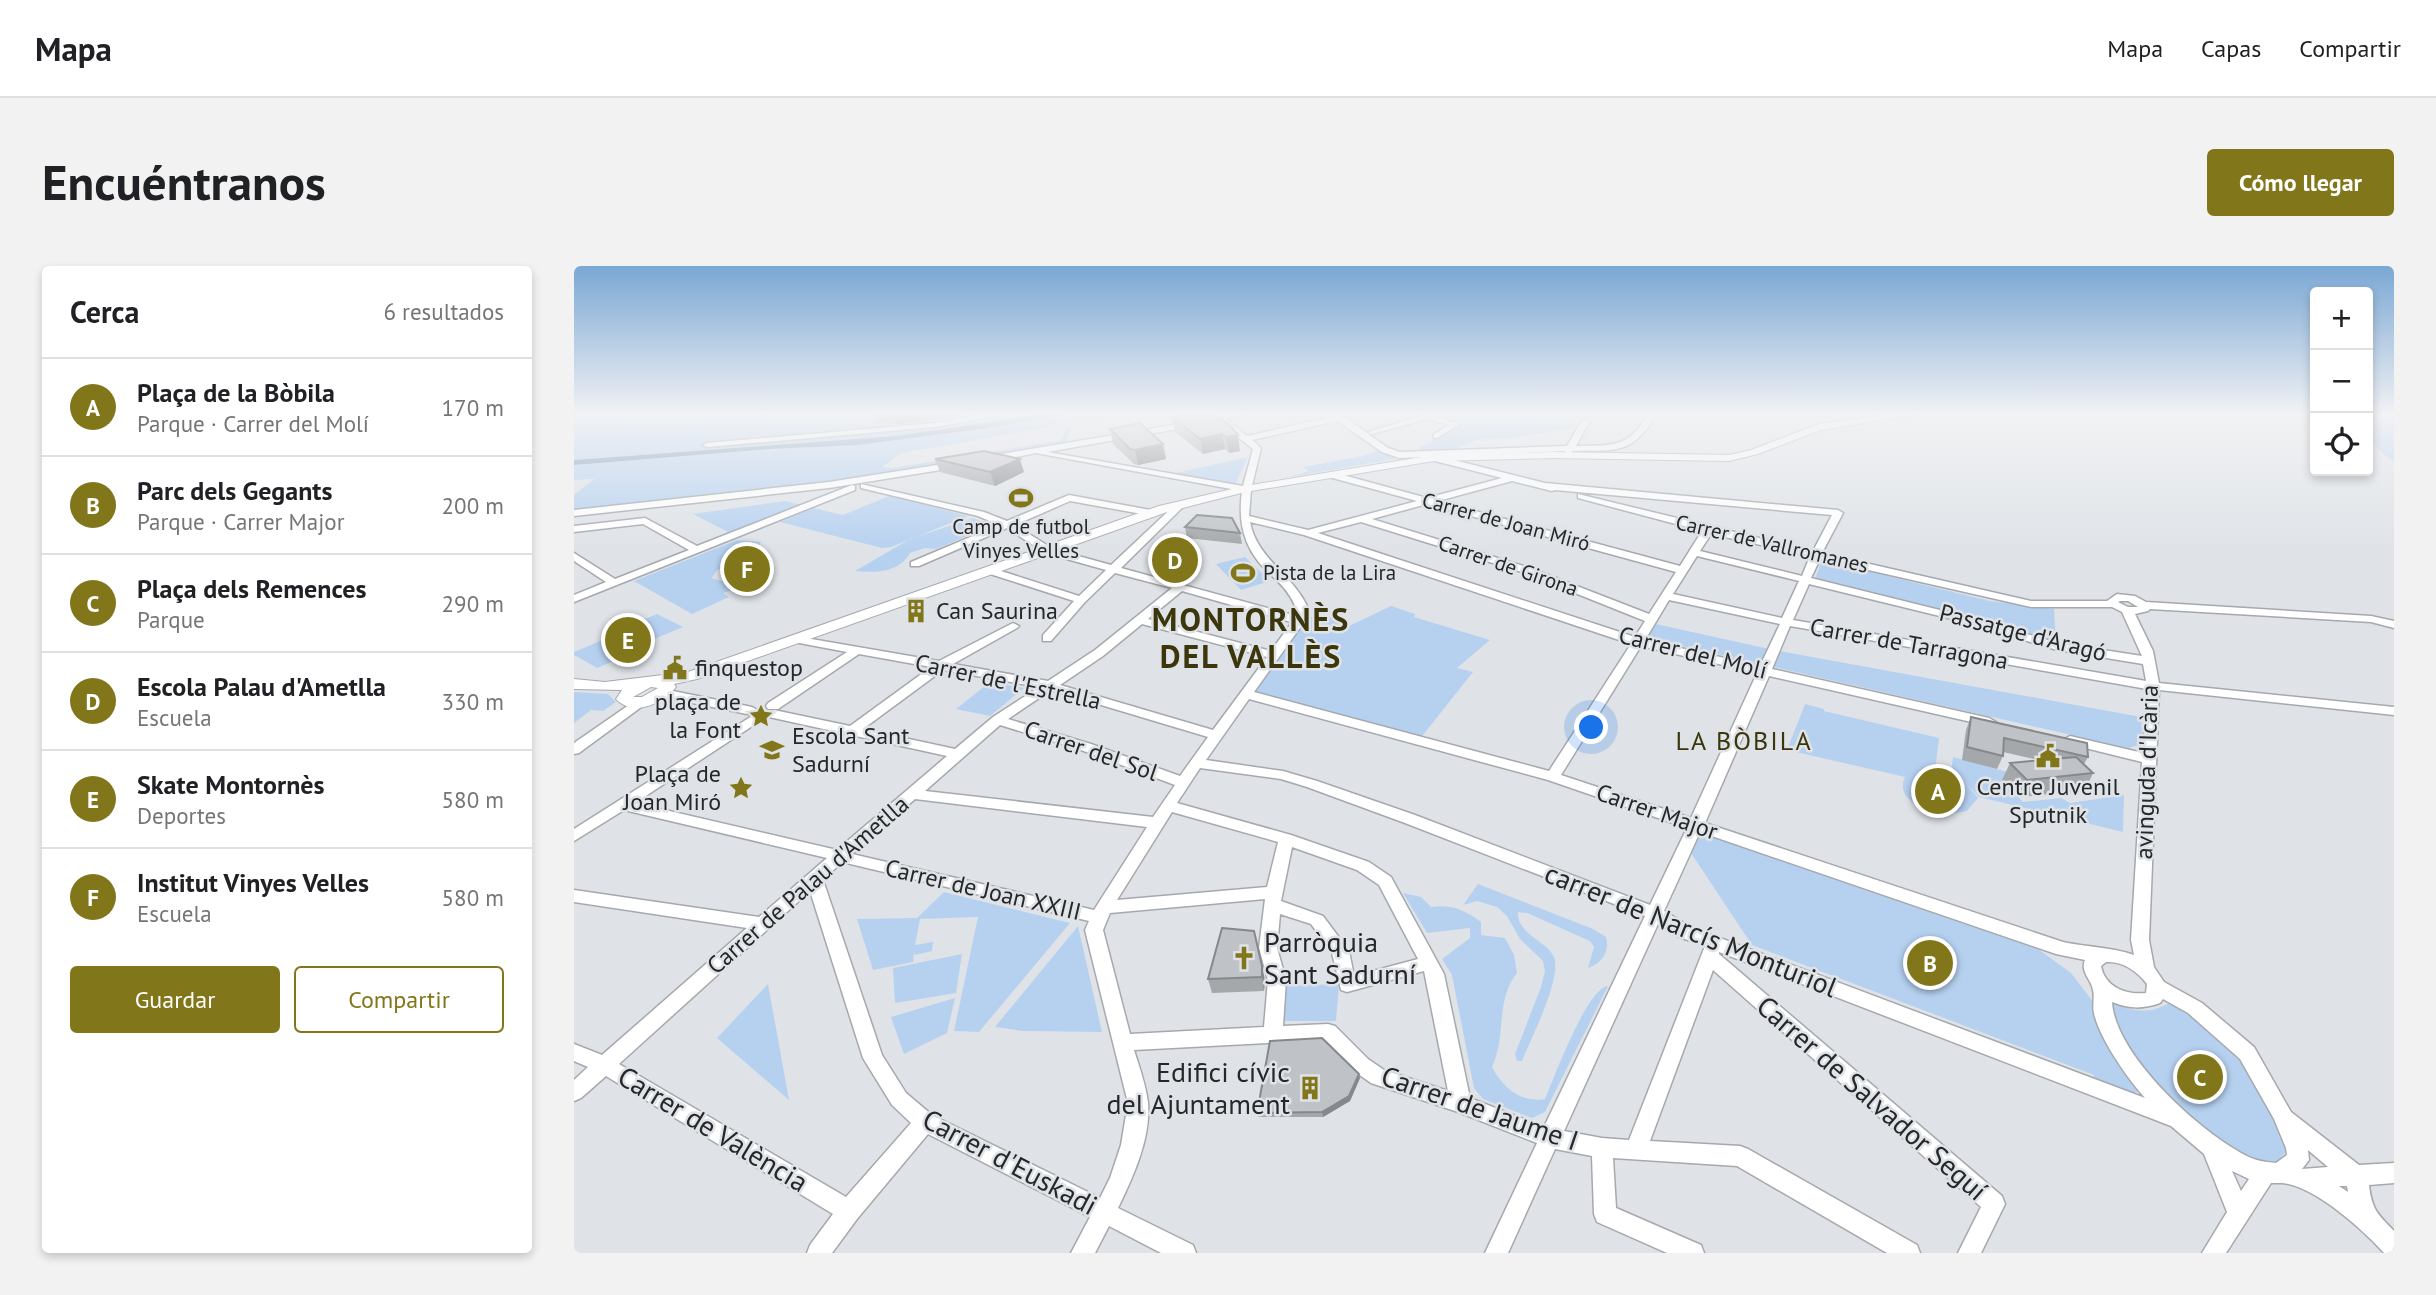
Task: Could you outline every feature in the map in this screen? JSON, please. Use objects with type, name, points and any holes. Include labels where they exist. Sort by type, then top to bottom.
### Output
[{"type":"street","points":[[979,460],[985,459]]},
{"type":"street","points":[[1077,459],[1245,489]]},
{"type":"street","points":[[1082,1253],[1129,1163],[1137,1127],[1138,1103],[1094,930],[1101,912],[1196,763],[1297,620],[1301,606],[1286,579],[1260,558],[1245,533],[1245,489],[1254,459]]},
{"type":"street","points":[[574,750],[631,699],[632,689],[659,687],[1180,505],[1245,489],[1428,459]]},
{"type":"street","name":"Carrer de Vallromanes","points":[[1438,459],[1708,530],[2031,604],[2114,604],[2112,600],[2121,597],[2143,604]]},
{"type":"street","points":[[574,513],[860,484],[966,463]]},
{"type":"street","name":"Carrer de Joan Miró","points":[[1332,475],[1681,570]]},
{"type":"street","points":[[1307,533],[1514,478]]},
{"type":"street","points":[[574,599],[860,484],[981,514],[1008,525],[1049,551],[1297,620]]},
{"type":"street","points":[[1496,1253],[1696,825],[1816,555],[1838,513],[1542,485]]},
{"type":"street","points":[[915,564],[1069,498],[1153,513]]},
{"type":"street","points":[[1047,638],[1081,600],[1180,505]]},
{"type":"street","points":[[576,528],[595,511]]},
{"type":"street","name":"Carrer del Molí","points":[[1245,518],[1307,533],[1638,642],[2004,725]]},
{"type":"street","name":"Carrer de Girona","points":[[1362,519],[1529,571],[1651,619]]},
{"type":"street","points":[[576,528],[645,521],[697,550]]},
{"type":"street","points":[[1553,777],[1708,530]]},
{"type":"street","name":"Passatge d'Aragó","points":[[1693,552],[1986,625],[2057,646],[2149,661]]},
{"type":"street","points":[[574,556],[614,583]]},
{"type":"street","points":[[991,571],[1081,600]]},
{"type":"street","name":"Carrer de Palau d'Ametlla","points":[[574,1092],[957,754],[1047,685],[1099,653],[1178,588]]},
{"type":"street","name":"Carrer de Tarragona","points":[[1665,596],[1786,622],[2153,686],[2394,711]]},
{"type":"street","points":[[2114,604],[2127,610],[2141,610],[2143,604],[2371,620],[2394,625]]},
{"type":"street","name":"avinguda d'Icària","points":[[2127,610],[2137,626],[2149,661],[2153,686],[2140,940],[2145,969]]},
{"type":"street","points":[[1140,620],[1274,655]]},
{"type":"street","points":[[851,732],[940,666],[1013,626]]},
{"type":"street","name":"Carrer de l'Estrella","points":[[798,639],[1047,685],[1216,736]]},
{"type":"street","points":[[574,836],[752,715],[773,710],[857,650]]},
{"type":"street","points":[[574,684],[659,687],[752,715]]},
{"type":"street","points":[[603,686],[617,689],[631,699]]},
{"type":"street","name":"Carrer Major","points":[[1247,694],[1553,777],[2062,948],[2130,960],[2145,969]]},
{"type":"street","points":[[773,710],[851,732],[957,754]]},
{"type":"street","name":"Carrer del Sol","points":[[998,720],[1086,747],[1184,783]]},
{"type":"street","points":[[2057,737],[2149,758]]},
{"type":"street","name":"carrer de Narcís Monturiol","points":[[1196,763],[1270,773],[1312,784],[1410,819],[1654,913],[1712,950],[2179,1120]]},
{"type":"street","points":[[911,794],[1158,823]]},
{"type":"street","name":"Carrer de Joan XXIII","points":[[622,805],[839,856],[1101,912],[1273,898]]},
{"type":"street","points":[[1169,806],[1286,839],[1363,866],[1385,881],[1435,974],[1461,1104]]},
{"type":"street","points":[[1273,1034],[1277,980],[1268,948],[1273,898],[1286,839]]},
{"type":"street","name":"Carrer d'Euskadi","points":[[814,878],[873,1059],[899,1099],[925,1122],[1185,1253]]},
{"type":"street","points":[[574,896],[762,924]]},
{"type":"street","points":[[1273,898],[1317,920],[1339,951],[1347,985],[1429,963]]},
{"type":"street","points":[[2140,940],[2092,964],[2100,1001],[2103,1013],[2131,1068],[2179,1120],[2213,1148],[2243,1167],[2284,1175],[2357,1177],[2394,1173]]},
{"type":"street","name":"Carrer Major","points":[[2062,948],[2116,996],[2133,1002],[2146,1002],[2154,998],[2158,987]]},
{"type":"street","points":[[1636,1149],[1712,950]]},
{"type":"street","name":"Carrer de Salvador Seguí","points":[[1712,950],[1994,1204],[1969,1253]]},
{"type":"street","points":[[2145,969],[2158,987],[2195,1007],[2247,1053],[2284,1118],[2297,1149],[2298,1160],[2284,1175],[2238,1212],[2213,1253]]},
{"type":"street","name":"Carrer de Jaume I","points":[[1124,1042],[1328,1032],[1361,1065],[1378,1077],[1461,1104],[1549,1138],[1602,1149],[1740,1156],[1909,1253]]},
{"type":"street","name":"Carrer de València","points":[[574,1052],[604,1065],[849,1211]]},
{"type":"street","points":[[2284,1118],[2357,1177],[2360,1205],[2358,1210]]},
{"type":"street","points":[[818,1253],[849,1211],[925,1122]]},
{"type":"street","points":[[2213,1148],[2238,1212]]},
{"type":"street","points":[[1602,1149],[1605,1214],[1693,1253]]},
{"type":"street","points":[[2284,1175],[2358,1210],[2394,1247]]},
{"type":"shaded area","points":[[587,459],[647,459],[574,465],[574,460]]},
{"type":"shaded area","points":[[647,459],[893,459],[882,467],[893,468],[947,459],[965,459],[853,478],[574,510],[574,495],[594,479],[574,480],[574,465]]},
{"type":"shaded area","points":[[1239,459],[1247,459],[1235,485],[1172,474]]},
{"type":"shaded area","points":[[1346,459],[1394,459],[1289,477],[1309,471],[1303,467]]},
{"type":"shaded area","points":[[889,496],[968,516],[891,547],[882,548],[780,522],[813,508],[843,515]]},
{"type":"shaded area","points":[[786,501],[801,505],[732,534],[693,514]]},
{"type":"shaded area","points":[[973,518],[988,524],[988,527],[936,549],[925,548],[910,553],[900,565],[893,568],[870,572],[855,571],[910,539]]},
{"type":"shaded area","points":[[737,540],[761,542],[731,556],[728,559],[734,563],[717,570],[712,578],[729,581],[759,573],[765,580],[723,593],[729,597],[692,614],[634,581]]},
{"type":"shaded area","name":"Pista de la Lira","points":[[1245,557],[1270,581],[1241,590],[1216,564]]},
{"type":"shaded area","points":[[1822,560],[1990,601],[2054,609],[2056,644],[1986,622],[1815,579]]},
{"type":"shaded area","points":[[1391,606],[1415,614],[1414,617],[1490,640],[1457,668],[1473,672],[1419,740],[1246,694],[1298,618],[1328,616],[1349,626]]},
{"type":"shaded area","points":[[657,614],[683,627],[640,645],[644,648],[597,668],[574,655],[574,652],[617,634],[614,632]]},
{"type":"shaded area","points":[[1656,624],[1774,650],[2141,717],[2143,744],[2128,748],[1647,638]]},
{"type":"shaded area","points":[[990,682],[1024,688],[990,716],[956,709]]},
{"type":"shaded area","points":[[574,692],[608,694],[616,702],[603,711],[591,710],[574,723]]},
{"type":"shaded area","points":[[1805,704],[1824,711],[1939,738],[1935,771],[1955,777],[1951,774],[1953,757],[2026,777],[2003,780],[2023,802],[2061,798],[2070,803],[2124,795],[2123,832],[1979,797],[1965,782],[1978,798],[1967,811],[1947,812],[1923,808],[1906,796],[1903,787],[1905,777],[1787,750]]},
{"type":"shaded area","points":[[1698,831],[2038,949],[2071,973],[2094,1003],[2103,1037],[2139,1091],[2122,1098],[2092,1086],[2094,1075],[1752,945],[1689,850]]},
{"type":"shaded area","points":[[1478,884],[1593,929],[1606,937],[1604,956],[1588,968],[1594,947],[1590,941],[1527,913],[1518,912],[1522,926],[1550,951],[1555,967],[1550,994],[1522,1061],[1517,1061],[1515,1054],[1541,987],[1545,971],[1543,961],[1520,939],[1507,916],[1497,907],[1477,901],[1463,905]]},
{"type":"shaded area","points":[[944,892],[1070,923],[979,1032],[954,1031],[978,917],[920,919],[915,945],[933,942],[932,951],[915,955],[914,952],[913,962],[873,970],[857,919],[917,918]]},
{"type":"shaded area","points":[[1403,893],[1421,897],[1431,907],[1445,906],[1463,911],[1481,922],[1481,935],[1505,938],[1514,955],[1517,973],[1510,983],[1503,1006],[1499,1043],[1492,1067],[1507,1087],[1521,1096],[1536,1100],[1545,1099],[1581,1017],[1600,991],[1608,986],[1545,1112],[1532,1118],[1483,1099],[1474,1088],[1452,975],[1442,959],[1470,938],[1470,928],[1427,933]]},
{"type":"shaded area","points":[[1078,926],[1102,1032],[1023,1031],[995,1027]]},
{"type":"shaded area","points":[[962,954],[956,993],[895,1003],[893,968]]},
{"type":"shaded area","points":[[768,984],[789,1100],[717,1038]]},
{"type":"shaded area","points":[[1339,984],[1336,1021],[1284,1021],[1286,986]]},
{"type":"shaded area","points":[[955,998],[947,1033],[904,1054],[891,1017]]},
{"type":"shaded area","points":[[2174,1000],[2247,1065],[2272,1109],[2287,1150],[2274,1166],[2246,1162],[2155,1089],[2125,1045],[2110,1003],[2151,1010]]},
{"type":"building","points":[[935,459],[1020,459],[990,472]]},
{"type":"building","points":[[1197,515],[1232,518],[1240,533],[1185,527]]},
{"type":"building","points":[[1971,717],[2087,743],[2088,757],[2004,738],[2003,756],[1967,747]]},
{"type":"building","points":[[2076,757],[2093,773],[2027,780],[2010,763]]},
{"type":"building","name":"Parròquia Sant Sadurní","points":[[1222,928],[1254,931],[1262,977],[1208,979]]},
{"type":"building","name":"Edifici cívic del Ajuntament","points":[[1322,1038],[1359,1074],[1349,1096],[1322,1112],[1257,1113],[1270,1041]]},
{"type":"place","name":"Camp de futbol Vinyes Velles","points":[[1021,498]]},
{"type":"place","name":"Escola Palau d'Ametlla","points":[[1175,560]]},
{"type":"place","name":"Institut Vinyes Velles","points":[[747,569]]},
{"type":"place","name":"Pista de la Lira","points":[[1243,573]]},
{"type":"place","name":"Can Saurina","points":[[916,611]]},
{"type":"place","name":"Skate Montornès","points":[[628,640]]},
{"type":"place","name":"finquestop","points":[[675,668]]},
{"type":"place","name":"plaça de la Font","points":[[761,716]]},
{"type":"place","name":"Escola Sant Sadurní","points":[[772,750]]},
{"type":"place","name":"Centre Juvenil Sputnik","points":[[2048,756]]},
{"type":"place","name":"Plaça de Joan Miró","points":[[741,788]]},
{"type":"place","name":"Plaça de la Bòbila","points":[[1938,791]]},
{"type":"place","name":"Parròquia Sant Sadurní","points":[[1244,958]]},
{"type":"place","name":"Parc dels Gegants","points":[[1930,963]]},
{"type":"place","name":"Plaça dels Remences","points":[[2200,1077]]},
{"type":"place","name":"Edifici cívic del Ajuntament","points":[[1310,1088]]},
{"type":"district","name":"MONTORNÈS DEL VALLÈS","points":[[1251,638]]},
{"type":"district","name":"LA BÒBILA","points":[[1744,741]]}]
